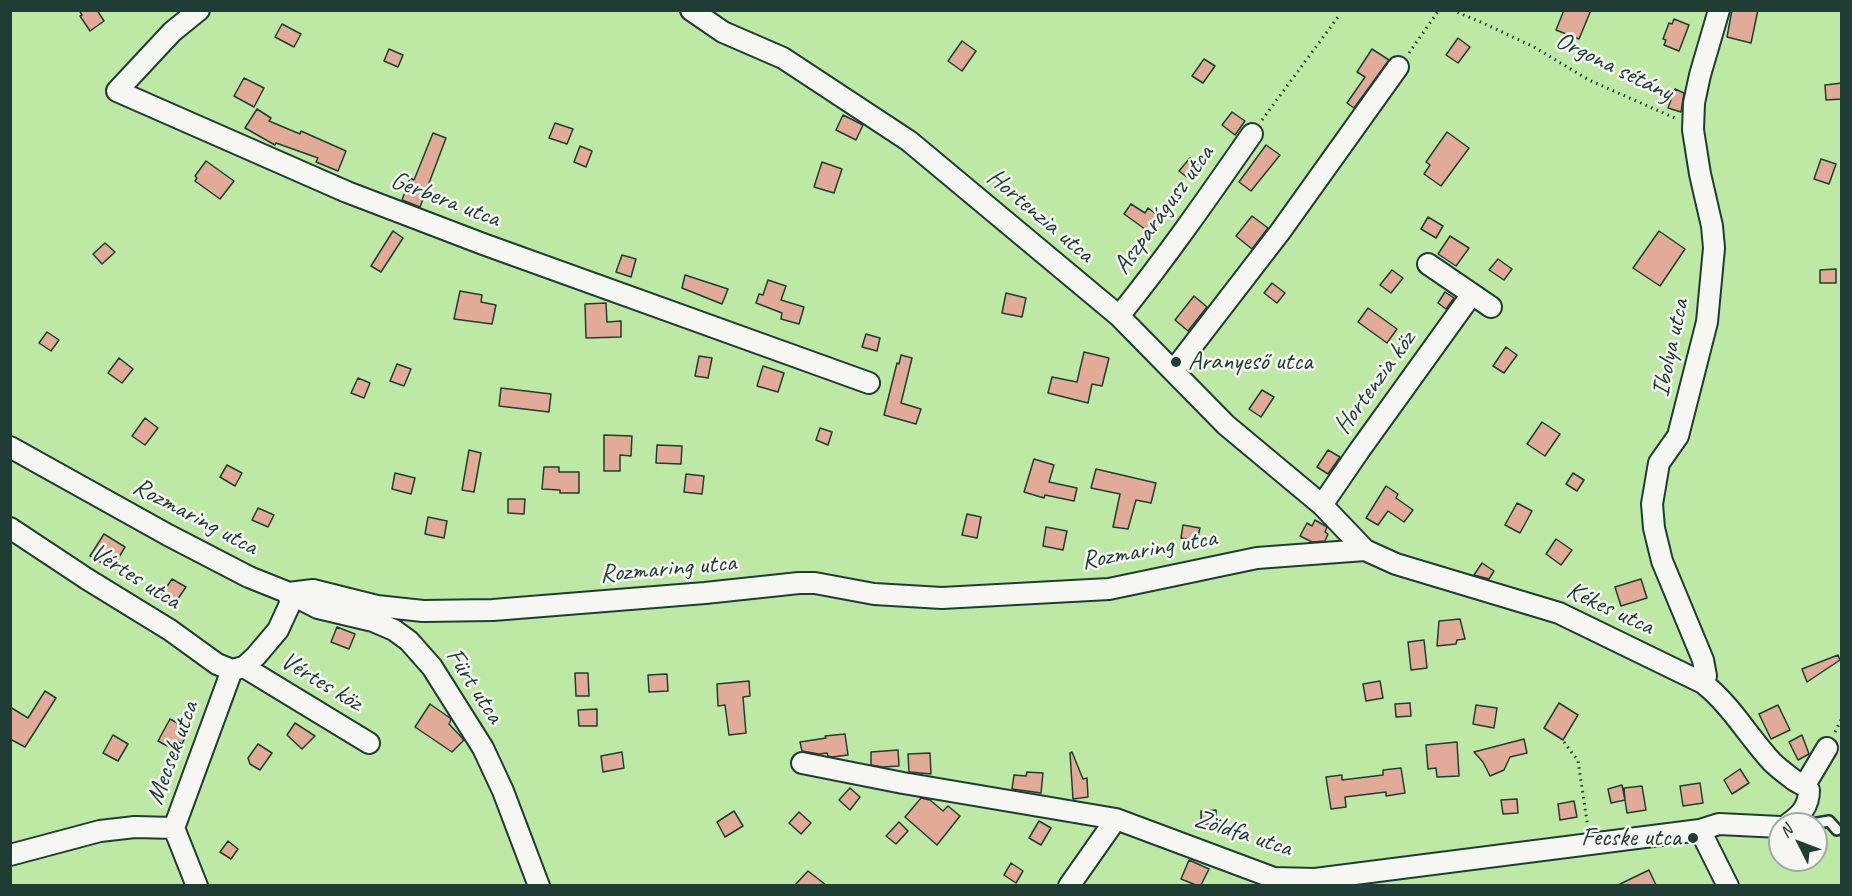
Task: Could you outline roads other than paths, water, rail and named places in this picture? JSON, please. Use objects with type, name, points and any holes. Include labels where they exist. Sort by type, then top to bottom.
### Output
[{"type":"street","name":"Gerbera utca","points":[[199,10],[172,32],[117,91],[347,192],[483,244],[869,383]]},
{"type":"street","name":"Hortenzia utca","points":[[691,10],[723,32],[783,58],[909,141],[1119,316],[1226,425],[1323,505]]},
{"type":"street","name":"Ibolya utca","points":[[1703,683],[1706,676],[1703,660],[1662,561],[1654,528],[1652,504],[1659,463],[1678,436],[1684,414],[1703,339],[1712,279],[1714,248],[1712,226],[1693,130],[1694,103],[1700,75],[1719,10]]},
{"type":"street","points":[[1173,371],[1280,232],[1398,67]]},
{"type":"street","name":"Aszparágusz utca","points":[[1119,316],[1196,214],[1252,134]]},
{"type":"street","points":[[1428,264],[1491,307]]},
{"type":"street","name":"Hortenzia köz","points":[[1323,505],[1472,294]]},
{"type":"street","name":"Rozmaring utca","points":[[10,447],[178,540],[249,577],[289,593],[313,590],[377,606],[423,611],[514,609],[799,583],[815,583],[874,594],[942,598],[1109,589],[1257,558],[1365,550]]},
{"type":"street","name":"Kékes utca","points":[[1323,505],[1365,550],[1396,564],[1559,613],[1703,683],[1728,707],[1775,765],[1796,782],[1805,785]]},
{"type":"street","name":"Vértes utca","points":[[10,528],[170,630],[216,664],[238,668]]},
{"type":"street","name":"Mecsek utca","points":[[10,855],[100,831],[135,827],[174,828],[238,668],[256,656],[278,630],[290,604],[289,593]]},
{"type":"street","name":"Fürt utca","points":[[289,593],[318,608],[373,621],[394,630],[409,641],[432,667],[483,748],[503,791],[539,885]]},
{"type":"street","name":"Vértes köz","points":[[238,668],[369,743]]},
{"type":"street","points":[[1803,812],[1809,799],[1809,790],[1805,785],[1827,748]]},
{"type":"street","name":"Zöldfa utca","points":[[802,763],[903,783],[1116,819],[1268,882],[1315,879],[1700,830],[1719,824],[1768,826]]},
{"type":"street","points":[[1069,885],[1116,819]]},
{"type":"street","points":[[174,828],[197,885]]},
{"type":"street","points":[[1700,830],[1728,885]]},
{"type":"lane","points":[[1828,820],[1837,830]]},
{"type":"place","name":"Aranyeső utca","points":[[1176,362]]},
{"type":"place","name":"Fecske utca","points":[[1693,838]]}]
